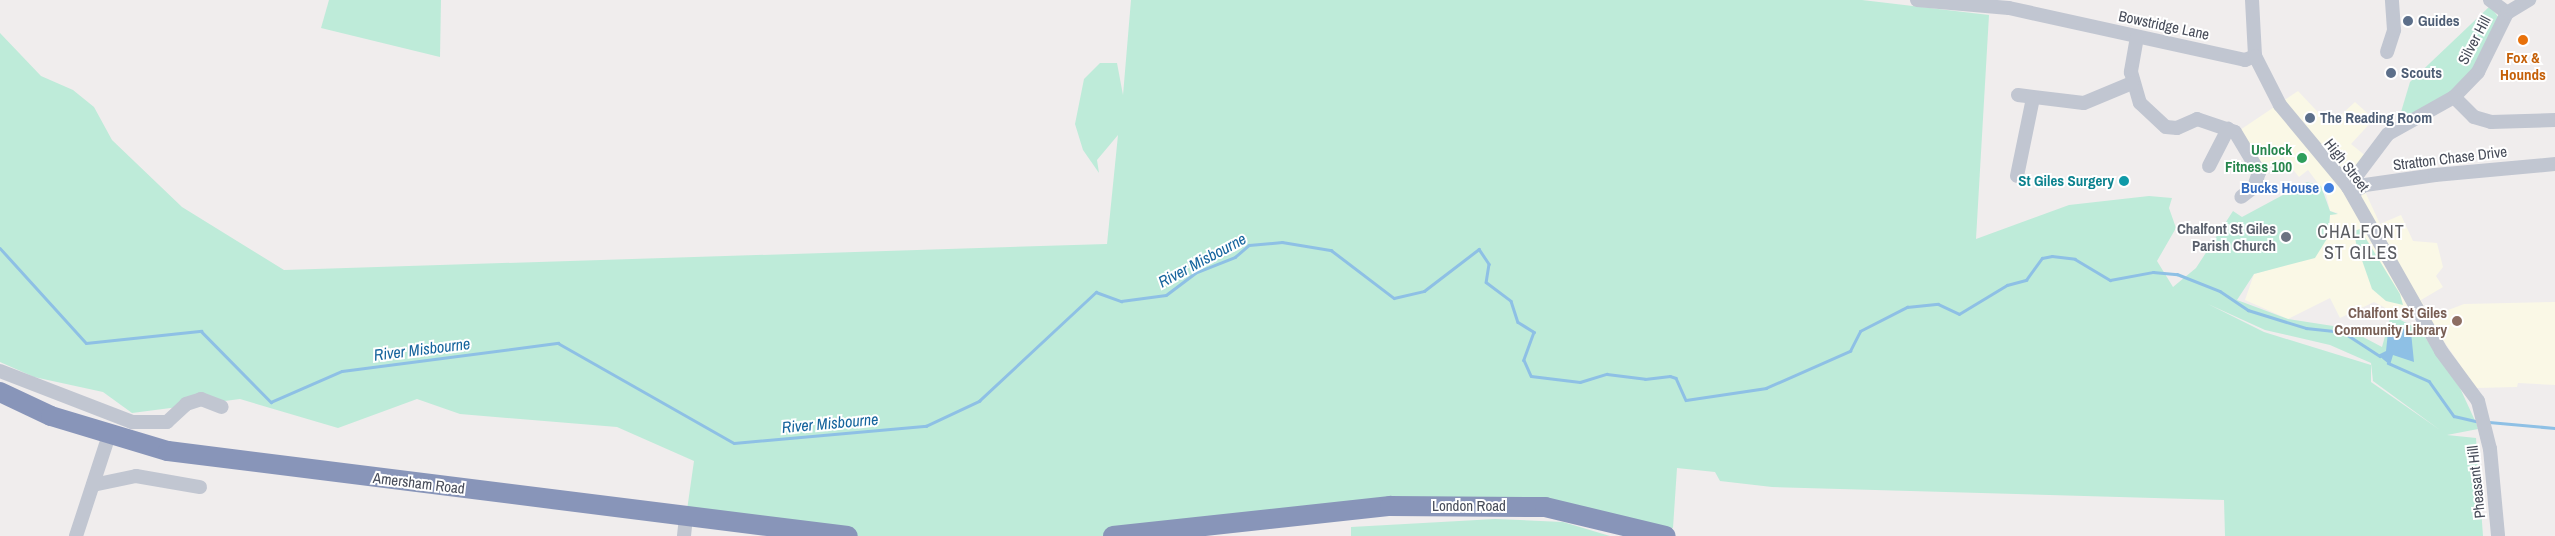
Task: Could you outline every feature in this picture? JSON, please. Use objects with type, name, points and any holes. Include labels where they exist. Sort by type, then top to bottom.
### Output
[{"type":"highway","name":"Amersham Road","points":[[0,392],[51,416],[109,435],[168,451],[685,526],[848,536]]},
{"type":"highway","name":"London Road","points":[[1113,536],[1269,517],[1390,506],[1545,507],[1666,536]]},
{"type":"street","name":"Bowstridge Lane","points":[[1916,0],[2009,8],[2246,60],[2256,56]]},
{"type":"street","points":[[2252,0],[2256,56]]},
{"type":"street","points":[[2387,52],[2394,30],[2392,0]]},
{"type":"street","points":[[2490,0],[2508,13]]},
{"type":"street","name":"Silver Hill","points":[[2350,190],[2398,126],[2454,97],[2478,72],[2508,13],[2528,0]]},
{"type":"street","points":[[2138,37],[2132,82],[2147,113],[2160,124],[2177,128],[2197,118],[2228,129],[2241,139],[2259,172],[2254,187],[2241,197]]},
{"type":"street","name":"High Street","points":[[2256,56],[2291,122],[2350,190],[2441,351],[2484,419]]},
{"type":"street","points":[[2018,95],[2032,98],[2084,102],[2132,82]]},
{"type":"street","points":[[2454,97],[2474,117],[2491,122],[2555,120]]},
{"type":"street","points":[[2017,176],[2032,98]]},
{"type":"street","points":[[2209,166],[2228,129]]},
{"type":"street","name":"Stratton Chase Drive","points":[[2350,190],[2365,185],[2435,175],[2555,164]]},
{"type":"street","points":[[0,371],[132,422],[167,422],[186,404],[201,399],[222,408]]},
{"type":"street","name":"Pheasant Hill","points":[[2484,419],[2498,536]]},
{"type":"street","points":[[76,536],[109,435]]},
{"type":"street","points":[[93,485],[136,476],[200,487]]},
{"type":"shaded area","points":[[2298,91],[2330,125],[2355,102],[2374,119],[2351,144],[2367,157],[2361,183],[2380,224],[2401,215],[2413,241],[2437,243],[2443,267],[2436,276],[2443,287],[2421,300],[2430,317],[2464,304],[2555,302],[2555,385],[2518,383],[2517,387],[2476,388],[2417,302],[2397,314],[2374,302],[2340,318],[2330,298],[2288,319],[2245,300],[2254,274],[2292,263],[2328,237],[2330,215],[2338,213],[2330,211],[2326,194],[2308,170],[2299,177],[2283,157],[2264,171],[2240,130]]},
{"type":"green space","points":[[329,0],[441,0],[440,57],[321,28]]},
{"type":"green space","points":[[1131,0],[1862,0],[1989,15],[1976,239],[2069,205],[2149,196],[2172,198],[2169,208],[2176,228],[2157,261],[2173,287],[2196,268],[2233,211],[2242,217],[2307,182],[2321,186],[2330,211],[2338,214],[2330,215],[2328,237],[2315,258],[2254,274],[2237,300],[2288,319],[2346,328],[2382,347],[2391,315],[2420,330],[2460,388],[2477,425],[2478,429],[2447,435],[2476,438],[2483,536],[2225,536],[2224,500],[1772,487],[1720,481],[1715,472],[1677,468],[1673,528],[1545,507],[1372,507],[1113,536],[827,536],[686,517],[694,461],[617,427],[460,414],[417,399],[338,428],[240,399],[132,413],[103,392],[34,377],[0,362],[0,33],[41,76],[73,90],[94,107],[112,140],[182,207],[284,270],[1107,244],[1118,135],[1097,160],[1099,173],[1083,150],[1075,124],[1084,79],[1100,63],[1117,63],[1123,95]],"holes":[[[2208,304],[2265,330],[2330,345],[2371,363],[2373,381],[2440,430],[2371,382],[2371,365],[2264,332]]]},
{"type":"green space","points":[[2490,6],[2499,18],[2483,58],[2451,94],[2398,122],[2410,82]]},
{"type":"green space","points":[[2360,229],[2400,294],[2403,305],[2386,301],[2372,289],[2356,243],[2354,231]]},
{"type":"green space","points":[[1495,519],[1563,522],[1610,536],[1351,536],[1351,527]]},
{"type":"water","points":[[2389,323],[2411,332],[2414,362],[2393,355],[2390,365],[2378,355],[2386,351]]},
{"type":"waterway","name":"River Misbourne","points":[[0,248],[86,343],[201,331],[271,402],[342,371],[558,343],[734,443],[926,426],[979,401],[1096,292],[1121,301],[1166,295],[1195,273],[1235,257],[1249,245],[1282,242],[1331,250],[1394,298],[1424,291],[1479,249],[1489,264],[1486,282],[1511,301],[1518,322],[1534,332],[1524,360],[1531,376],[1580,382],[1607,374],[1645,379],[1670,376],[1676,378],[1686,400],[1766,388],[1850,351],[1860,331],[1907,307],[1938,304],[1959,314],[2007,285],[2026,280],[2042,258],[2052,256],[2075,259],[2110,280],[2153,272],[2177,274],[2220,291],[2248,310],[2306,328],[2343,332],[2380,356]]},
{"type":"waterway","name":"River Misbourne","points":[[2388,363],[2429,381],[2454,416],[2479,422]]},
{"type":"waterway","name":"River Misbourne","points":[[2489,422],[2555,428]]},
{"type":"place","name":"Guides","points":[[2408,21]]},
{"type":"place","name":"Fox & Hounds","points":[[2523,40]]},
{"type":"place","name":"Scouts","points":[[2391,73]]},
{"type":"place","name":"The Reading Room","points":[[2310,118]]},
{"type":"place","name":"Unlock Fitness 100","points":[[2302,158]]},
{"type":"place","name":"St Giles Surgery","points":[[2124,181]]},
{"type":"place","name":"Bucks House","points":[[2329,188]]},
{"type":"place","name":"Chalfont St Giles Parish Church","points":[[2286,237]]},
{"type":"place","name":"Chalfont St Giles Community Library","points":[[2457,321]]},
{"type":"district","name":"CHALFONT ST GILES","points":[[2361,243]]}]
